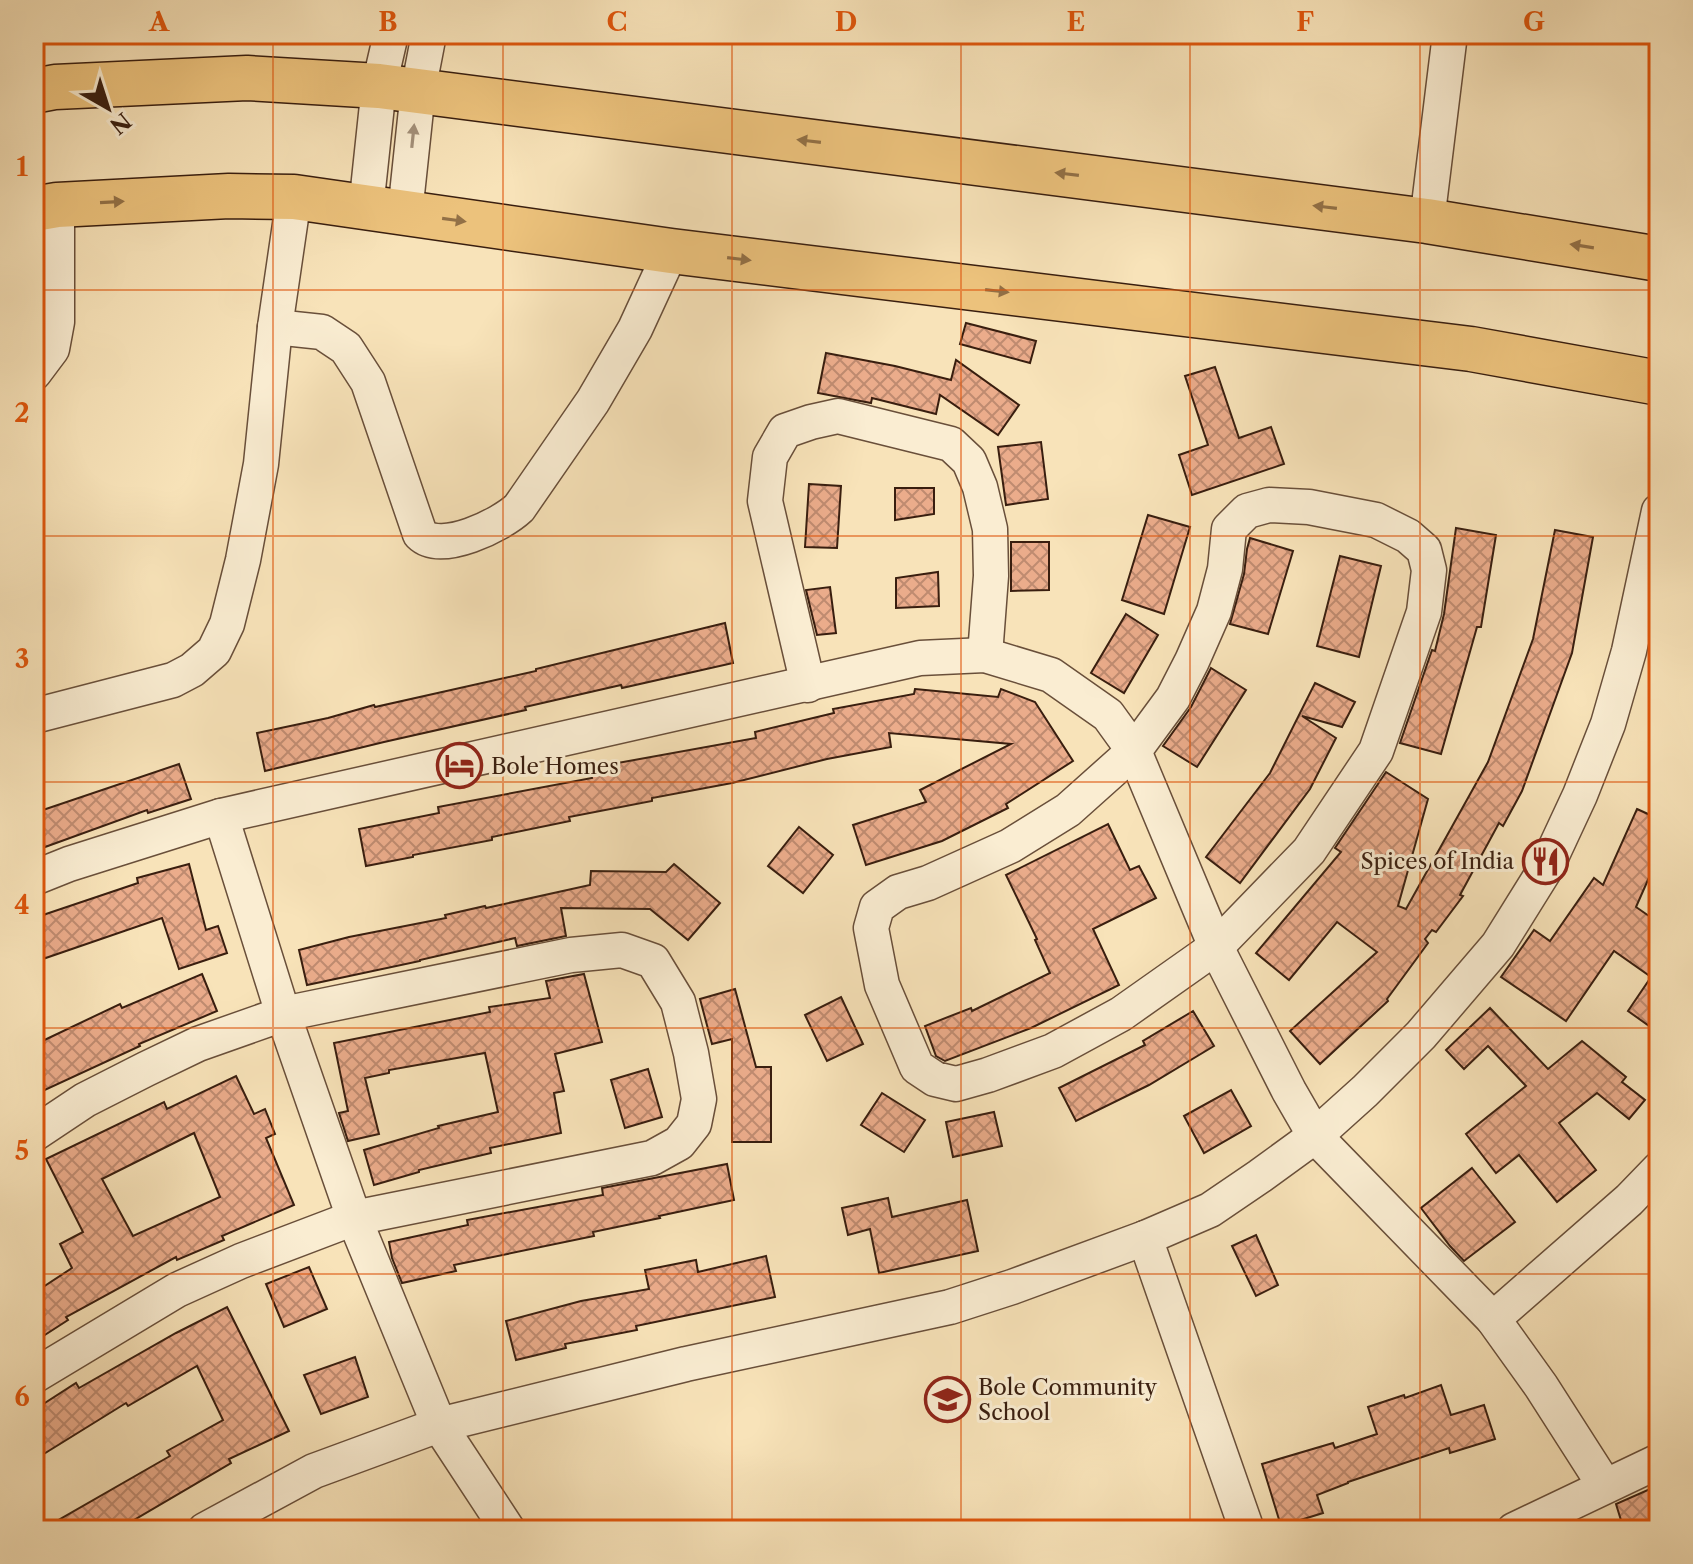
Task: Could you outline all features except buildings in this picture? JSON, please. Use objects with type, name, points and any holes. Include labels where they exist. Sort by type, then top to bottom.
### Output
[{"type":"main road","points":[[34,91],[55,87],[247,78],[399,88],[1427,221],[1659,259]]},
{"type":"main road","points":[[46,207],[229,196],[294,197],[671,251],[1471,349],[1659,383]]},
{"type":"street","points":[[386,211],[399,88],[391,34]]},
{"type":"street","points":[[399,88],[429,34]]},
{"type":"street","points":[[1427,221],[1450,34]]},
{"type":"street","points":[[34,716],[173,680],[192,670],[214,651],[227,624],[261,464],[275,327],[294,197]]},
{"type":"street","points":[[34,373],[52,349],[57,322],[46,207]]},
{"type":"street","points":[[275,327],[322,332],[346,348],[368,382],[420,534],[426,540],[436,542],[457,539],[490,528],[509,518],[519,508],[593,401],[635,329],[671,251]]},
{"type":"street","points":[[808,685],[765,501],[770,457],[785,431],[838,416],[951,444],[969,461],[980,487],[990,529],[991,576],[985,655]]},
{"type":"street","points":[[1269,505],[1309,507],[1376,520],[1408,536],[1424,550],[1429,570],[1424,612],[1376,751],[1309,851],[1216,947],[1121,1014],[1053,1051],[988,1075],[956,1084],[935,1079],[917,1067],[882,985],[871,928],[877,907],[898,892],[928,883],[1010,846],[1068,810],[1134,751],[1173,698],[1192,661],[1214,611],[1225,569],[1229,529],[1247,511],[1269,505]]},
{"type":"street","points":[[205,1530],[314,1471],[439,1425],[686,1364],[950,1307],[1145,1238],[1210,1210],[1315,1136],[1365,1091],[1421,1035],[1498,945],[1546,868],[1608,724],[1644,652],[1659,511]]},
{"type":"street","points":[[34,878],[221,816],[920,658],[985,655],[1051,675],[1108,715],[1134,751],[1216,947],[1315,1136],[1493,1319],[1541,1386],[1605,1486]]},
{"type":"street","points":[[221,816],[283,1014],[354,1218],[439,1425],[508,1530]]},
{"type":"street","points":[[34,1134],[85,1100],[146,1069],[198,1044],[283,1014],[571,955],[622,950],[653,961],[678,1002],[699,1099],[694,1124],[679,1143],[652,1158],[354,1218],[241,1261],[177,1290],[34,1376]]},
{"type":"street","points":[[1493,1319],[1629,1200],[1659,1169]]},
{"type":"street","points":[[1145,1238],[1247,1530]]},
{"type":"street","points":[[1514,1530],[1659,1461]]},
{"type":"place","name":"Bole Homes","points":[[460,766]]},
{"type":"place","name":"Spices of India","points":[[1545,861]]},
{"type":"place","name":"Bole Community School","points":[[947,1400]]}]
